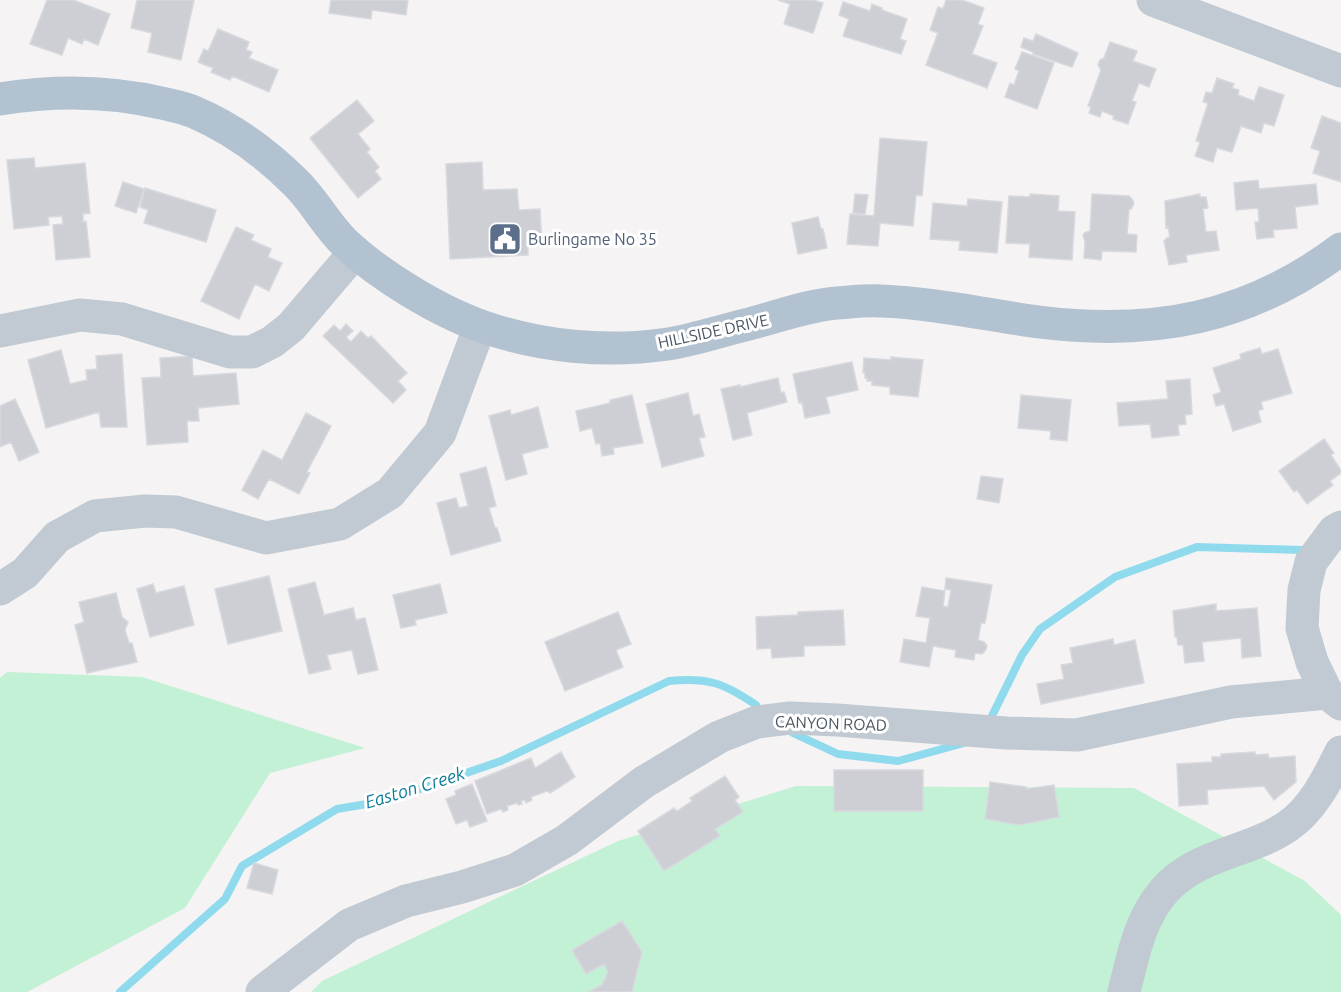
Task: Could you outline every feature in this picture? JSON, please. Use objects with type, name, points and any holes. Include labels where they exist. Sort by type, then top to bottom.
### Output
[{"type":"main road","name":"HILLSIDE DRIVE","points":[[0,99],[48,93],[86,93],[141,98],[190,110],[228,129],[265,156],[296,183],[344,242],[379,271],[431,303],[480,326],[536,342],[575,347],[616,348],[668,344],[831,304],[879,301],[1096,328],[1155,325],[1210,316],[1272,291],[1341,249]]},
{"type":"street","points":[[1153,0],[1341,71]]},
{"type":"street","points":[[0,331],[80,315],[122,319],[230,352],[252,352],[272,342],[291,327],[355,252]]},
{"type":"street","points":[[0,589],[25,573],[57,537],[94,516],[146,511],[176,512],[266,538],[340,524],[390,494],[440,433],[480,326]]},
{"type":"street","points":[[1334,698],[1312,662],[1302,628],[1304,590],[1311,562],[1334,531],[1341,527]]},
{"type":"street","name":"CANYON ROAD","points":[[262,992],[349,925],[406,901],[462,887],[515,870],[567,840],[644,782],[719,737],[757,722],[790,718],[1006,733],[1077,735],[1231,702],[1334,698]]},
{"type":"street","points":[[1124,992],[1140,929],[1150,909],[1164,890],[1185,871],[1201,862],[1270,836],[1290,825],[1306,809],[1328,779],[1341,752]]},
{"type":"green space","points":[[7,672],[142,677],[365,748],[270,773],[185,908],[27,992],[0,992],[0,678]]},
{"type":"green space","points":[[796,786],[1134,788],[1305,881],[1341,915],[1341,992],[311,992],[322,981],[618,841]]},
{"type":"building","points":[[47,0],[73,0],[110,14],[98,45],[84,39],[82,44],[68,38],[62,55],[30,44]]},
{"type":"building","points":[[137,0],[194,0],[181,60],[148,52],[152,33],[131,28]]},
{"type":"building","points":[[331,0],[408,0],[406,15],[372,10],[371,19],[329,13]]},
{"type":"building","points":[[778,0],[813,0],[823,3],[813,33],[784,24],[790,4]]},
{"type":"building","points":[[946,0],[962,0],[984,8],[978,24],[983,26],[972,54],[997,63],[987,88],[926,65],[938,33],[930,30],[938,7],[943,9]]},
{"type":"building","points":[[843,2],[870,11],[872,4],[907,19],[900,39],[906,41],[901,54],[843,36],[849,19],[839,15]]},
{"type":"building","points":[[218,29],[249,42],[246,50],[252,52],[249,58],[278,70],[269,92],[232,76],[230,80],[211,72],[213,68],[198,62],[204,49],[208,51]]},
{"type":"building","points":[[1036,34],[1078,53],[1072,67],[1033,54],[1021,47],[1024,38],[1033,41]]},
{"type":"building","points":[[1110,42],[1137,51],[1133,61],[1156,69],[1149,87],[1139,83],[1132,101],[1136,102],[1128,124],[1113,119],[1114,116],[1102,111],[1100,117],[1089,113],[1091,107],[1088,106],[1101,70],[1098,65],[1104,58]]},
{"type":"building","points":[[1022,52],[1054,63],[1037,109],[1005,97],[1010,83],[1014,85],[1019,71],[1015,69]]},
{"type":"building","points":[[1217,78],[1234,84],[1232,88],[1239,90],[1238,95],[1254,101],[1259,87],[1284,95],[1274,126],[1264,123],[1261,133],[1241,126],[1232,152],[1217,148],[1213,162],[1195,156],[1200,142],[1196,141],[1208,103],[1203,102],[1206,92],[1212,93]]},
{"type":"building","points":[[357,100],[374,121],[358,134],[370,149],[367,152],[379,167],[375,171],[381,179],[358,198],[310,138]]},
{"type":"building","points":[[1322,116],[1341,123],[1341,182],[1313,173],[1320,151],[1311,148]]},
{"type":"building","points":[[880,138],[927,142],[922,196],[916,195],[913,226],[880,223],[878,246],[847,244],[850,214],[874,216]]},
{"type":"building","points":[[34,158],[35,168],[85,163],[90,213],[83,214],[83,222],[86,221],[90,257],[56,260],[53,225],[63,224],[62,216],[48,217],[49,225],[14,229],[7,160]]},
{"type":"building","points":[[482,162],[483,190],[517,189],[519,210],[540,209],[542,246],[528,247],[528,255],[450,259],[446,164]]},
{"type":"building","points":[[1258,180],[1259,189],[1316,184],[1318,204],[1295,207],[1297,228],[1273,230],[1274,237],[1257,239],[1255,222],[1259,222],[1258,208],[1236,210],[1234,183]]},
{"type":"building","points":[[123,182],[144,189],[136,213],[115,206]]},
{"type":"building","points":[[145,188],[216,210],[206,242],[144,223],[148,210],[140,207]]},
{"type":"building","points":[[855,194],[868,195],[865,214],[853,213]]},
{"type":"building","points":[[1030,194],[1059,196],[1058,211],[1075,212],[1072,260],[1029,257],[1030,244],[1006,243],[1009,196],[1030,197]]},
{"type":"building","points":[[1092,194],[1129,196],[1132,199],[1134,203],[1129,210],[1127,234],[1137,235],[1136,252],[1102,251],[1101,260],[1084,258],[1083,236],[1084,233],[1090,231]]},
{"type":"building","points":[[1200,194],[1200,197],[1206,197],[1208,208],[1203,209],[1206,232],[1216,231],[1219,250],[1186,255],[1187,262],[1169,265],[1164,241],[1170,237],[1168,227],[1166,228],[1165,201]]},
{"type":"building","points":[[968,199],[1002,202],[997,253],[959,250],[960,241],[930,239],[933,203],[967,206]]},
{"type":"building","points":[[818,217],[827,248],[798,254],[792,223]]},
{"type":"building","points":[[236,227],[254,235],[251,240],[271,249],[268,257],[282,263],[269,291],[255,284],[239,319],[201,301]]},
{"type":"building","points":[[346,324],[353,331],[346,337],[351,342],[361,331],[368,338],[371,336],[407,373],[398,381],[406,390],[393,403],[323,336],[334,325],[340,331]]},
{"type":"building","points":[[1260,348],[1262,354],[1278,349],[1292,393],[1261,402],[1263,409],[1258,411],[1261,422],[1233,431],[1224,404],[1216,406],[1213,395],[1221,392],[1213,368],[1241,359],[1240,354]]},
{"type":"building","points":[[61,350],[70,384],[87,380],[86,370],[97,369],[96,356],[122,354],[127,427],[101,427],[99,412],[46,428],[28,360]]},
{"type":"building","points":[[192,356],[193,376],[236,373],[239,404],[198,408],[199,421],[187,421],[188,442],[147,445],[142,378],[161,377],[160,358]]},
{"type":"building","points":[[891,357],[923,360],[918,397],[890,394],[890,387],[872,385],[872,381],[867,381],[863,373],[864,358],[891,360]]},
{"type":"building","points":[[852,362],[858,390],[826,397],[830,413],[805,418],[802,402],[799,403],[793,374]]},
{"type":"building","points":[[778,378],[781,393],[784,392],[787,402],[747,413],[752,435],[733,440],[721,389]]},
{"type":"building","points":[[1190,379],[1192,414],[1185,415],[1186,424],[1178,425],[1179,435],[1152,438],[1150,424],[1119,426],[1117,403],[1168,399],[1166,381]]},
{"type":"building","points":[[688,393],[693,416],[699,414],[705,437],[699,438],[704,456],[662,467],[646,404]]},
{"type":"building","points":[[632,395],[643,443],[613,448],[614,454],[602,456],[600,443],[596,444],[592,428],[580,431],[576,411]]},
{"type":"building","points":[[1021,395],[1071,400],[1067,441],[1050,439],[1051,431],[1018,428]]},
{"type":"building","points":[[15,399],[39,452],[19,461],[11,442],[0,447],[0,406]]},
{"type":"building","points":[[538,407],[548,447],[522,454],[527,474],[506,480],[489,416],[510,410],[511,415]]},
{"type":"building","points":[[306,413],[331,426],[307,472],[310,473],[299,494],[269,479],[258,499],[242,490],[263,450],[282,460]]},
{"type":"building","points":[[1324,439],[1334,453],[1331,455],[1341,473],[1330,481],[1333,485],[1307,504],[1297,490],[1294,492],[1279,471]]},
{"type":"building","points":[[486,467],[496,506],[489,508],[501,541],[451,555],[437,503],[456,498],[459,508],[468,506],[460,474]]},
{"type":"building","points":[[981,476],[1003,479],[999,503],[977,499]]},
{"type":"building","points":[[269,576],[282,631],[228,644],[215,589]]},
{"type":"building","points":[[946,578],[992,585],[985,623],[981,623],[978,640],[987,646],[985,651],[982,654],[975,653],[974,660],[955,657],[956,650],[933,646],[929,667],[900,662],[904,639],[926,643],[930,618],[916,616],[922,587],[945,591],[943,606],[948,607],[951,590],[945,589]]},
{"type":"building","points":[[315,582],[324,615],[353,608],[356,620],[365,618],[378,670],[358,674],[352,650],[327,655],[331,669],[309,674],[288,589]]},
{"type":"building","points":[[153,584],[156,593],[184,586],[194,625],[150,637],[137,589]]},
{"type":"building","points":[[440,584],[447,613],[415,620],[416,625],[401,628],[393,595]]},
{"type":"building","points":[[116,593],[122,617],[128,622],[125,630],[129,643],[132,643],[137,662],[87,673],[75,625],[84,622],[79,602]]},
{"type":"building","points":[[1216,604],[1216,611],[1257,608],[1261,656],[1242,658],[1241,638],[1202,642],[1204,661],[1185,663],[1183,645],[1178,645],[1177,637],[1175,637],[1173,611]]},
{"type":"building","points":[[843,610],[845,645],[804,646],[804,656],[772,658],[771,648],[757,649],[756,617]]},
{"type":"building","points":[[618,612],[631,644],[616,650],[623,667],[565,691],[545,642]]},
{"type":"building","points":[[1113,639],[1114,645],[1135,640],[1144,683],[1041,704],[1037,684],[1064,679],[1061,665],[1073,663],[1070,648]]},
{"type":"building","points":[[561,752],[575,777],[550,793],[547,791],[531,797],[532,800],[526,803],[525,800],[521,801],[522,804],[507,806],[508,810],[503,812],[501,809],[487,814],[475,781],[531,758],[535,768]]},
{"type":"building","points":[[1255,752],[1255,755],[1268,754],[1269,758],[1295,756],[1296,782],[1274,800],[1264,786],[1207,790],[1208,804],[1179,806],[1177,764],[1212,762],[1212,757],[1221,757],[1221,754]]},
{"type":"building","points":[[834,770],[923,770],[923,811],[834,811]]},
{"type":"building","points":[[725,776],[739,797],[735,800],[743,812],[715,829],[720,836],[664,871],[638,831],[674,808],[677,811],[692,801],[690,798]]},
{"type":"building","points":[[990,782],[1026,787],[1026,789],[1054,785],[1059,817],[1020,825],[985,819]]},
{"type":"building","points":[[472,784],[487,821],[470,827],[467,820],[456,824],[446,799],[456,795],[455,791]]},
{"type":"building","points":[[254,863],[278,870],[272,894],[247,888]]},
{"type":"building","points":[[622,921],[642,952],[632,992],[589,992],[602,985],[608,972],[604,964],[586,974],[572,950]]},
{"type":"waterway","name":"Easton Creek","points":[[989,722],[1022,655],[1040,629],[1115,577],[1197,547],[1302,550]]},
{"type":"waterway","name":"Easton Creek","points":[[120,992],[225,899],[242,866],[337,809],[385,801],[501,761],[669,681],[694,680],[715,683],[734,691],[756,705]]},
{"type":"waterway","name":"Easton Creek","points":[[793,733],[838,754],[898,761],[964,743]]},
{"type":"place","name":"Burlingame No 35","points":[[505,239]]}]
